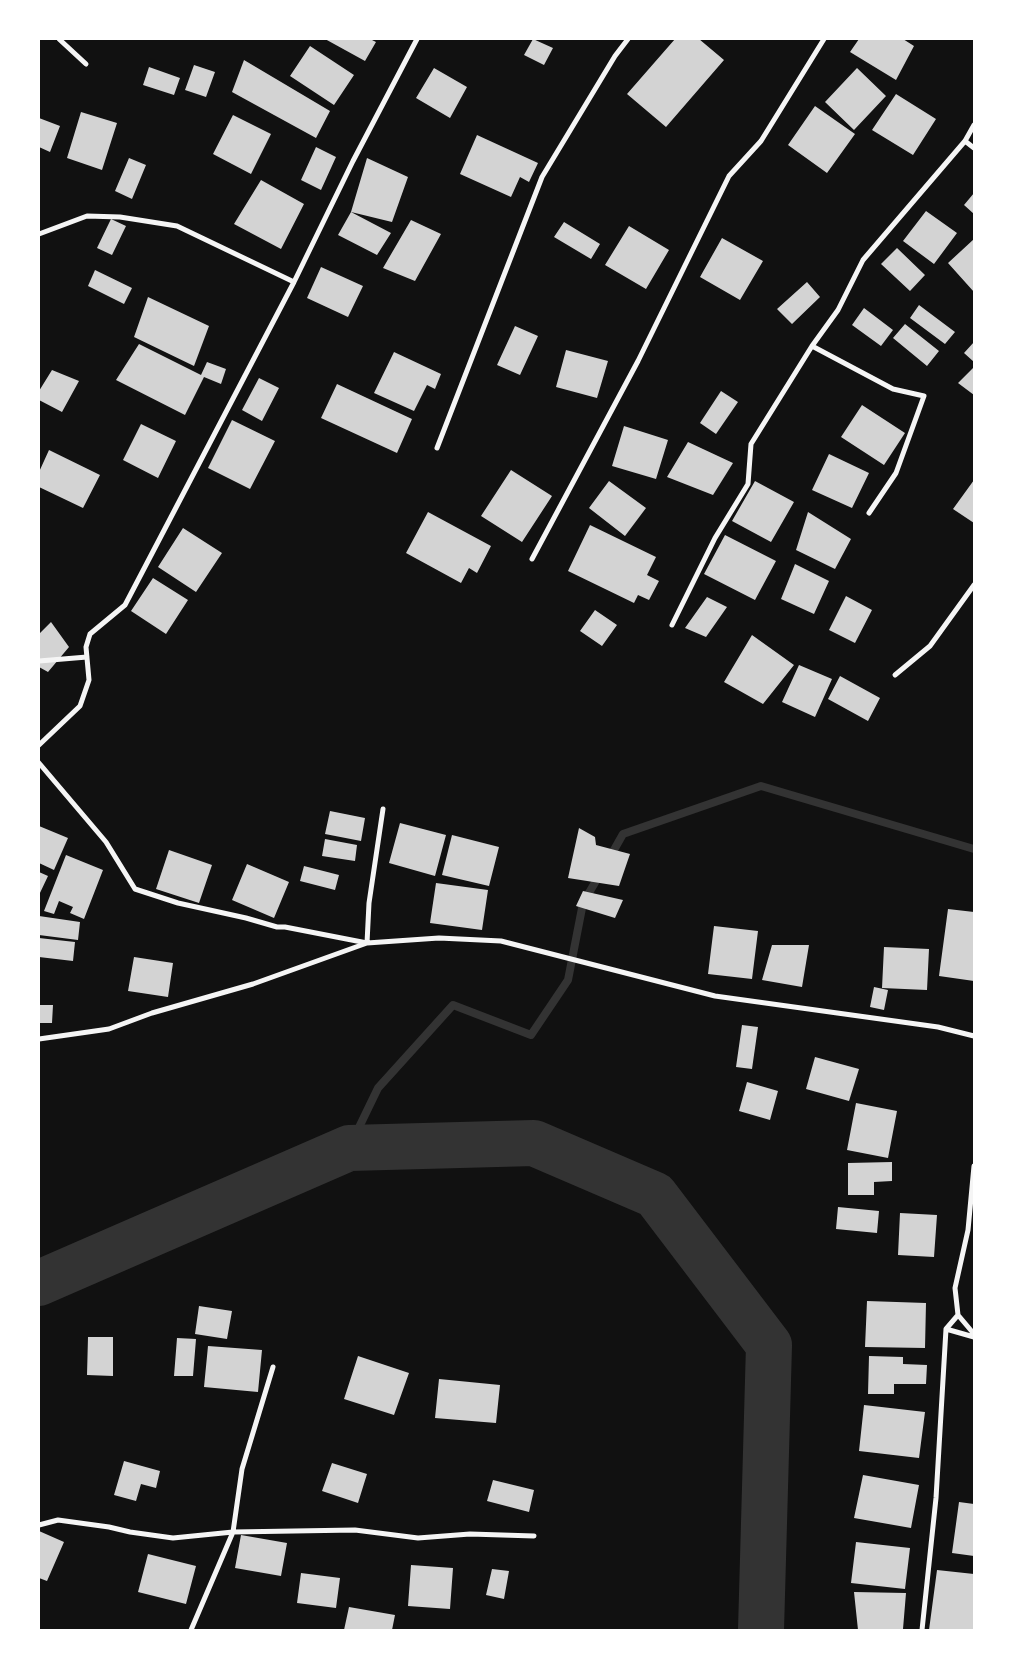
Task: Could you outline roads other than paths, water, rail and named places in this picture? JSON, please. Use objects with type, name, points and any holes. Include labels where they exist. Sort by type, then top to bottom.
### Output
[{"type":"street","points":[[59,39],[86,64]]},
{"type":"street","points":[[39,745],[80,706],[89,680],[86,648],[90,634],[125,604],[294,282],[353,161],[417,39]]},
{"type":"street","points":[[437,448],[542,177],[628,39]]},
{"type":"street","points":[[532,559],[638,361],[728,176],[760,141],[824,39]]},
{"type":"street","points":[[672,624],[715,538],[748,484],[751,444],[812,346],[838,310],[863,260],[965,141],[974,125]]},
{"type":"street","points":[[965,141],[974,148]]},
{"type":"street","points":[[39,234],[87,216],[120,217],[177,226],[294,282]]},
{"type":"street","points":[[812,346],[893,389],[924,396],[896,473],[869,513]]},
{"type":"street","points":[[895,675],[930,646],[974,584]]},
{"type":"street","points":[[39,661],[87,657]]},
{"type":"street","points":[[40,765],[106,842],[135,889],[178,903],[277,927],[367,943],[439,938],[500,941],[715,996],[938,1027],[974,1036]]},
{"type":"street","points":[[367,943],[369,903],[383,810]]},
{"type":"street","points":[[39,1039],[109,1029],[152,1013],[253,984],[367,943]]},
{"type":"street","points":[[974,1166],[968,1230],[955,1288],[958,1315],[974,1335]]},
{"type":"street","points":[[922,1630],[936,1498],[946,1329],[958,1315]]},
{"type":"street","points":[[946,1329],[974,1335]]},
{"type":"street","points":[[191,1630],[233,1532],[242,1469],[273,1367]]},
{"type":"street","points":[[39,1525],[58,1520],[173,1538],[233,1532],[355,1530],[418,1538],[470,1534],[534,1536]]},
{"type":"waterway","points":[[610,857],[623,834],[761,786],[974,849]]},
{"type":"waterway","points":[[349,1148],[378,1088],[453,1005],[531,1035],[568,980],[583,903],[600,874]]},
{"type":"waterway","points":[[39,1283],[349,1148],[534,1143],[655,1195],[769,1345],[761,1630]]}]
